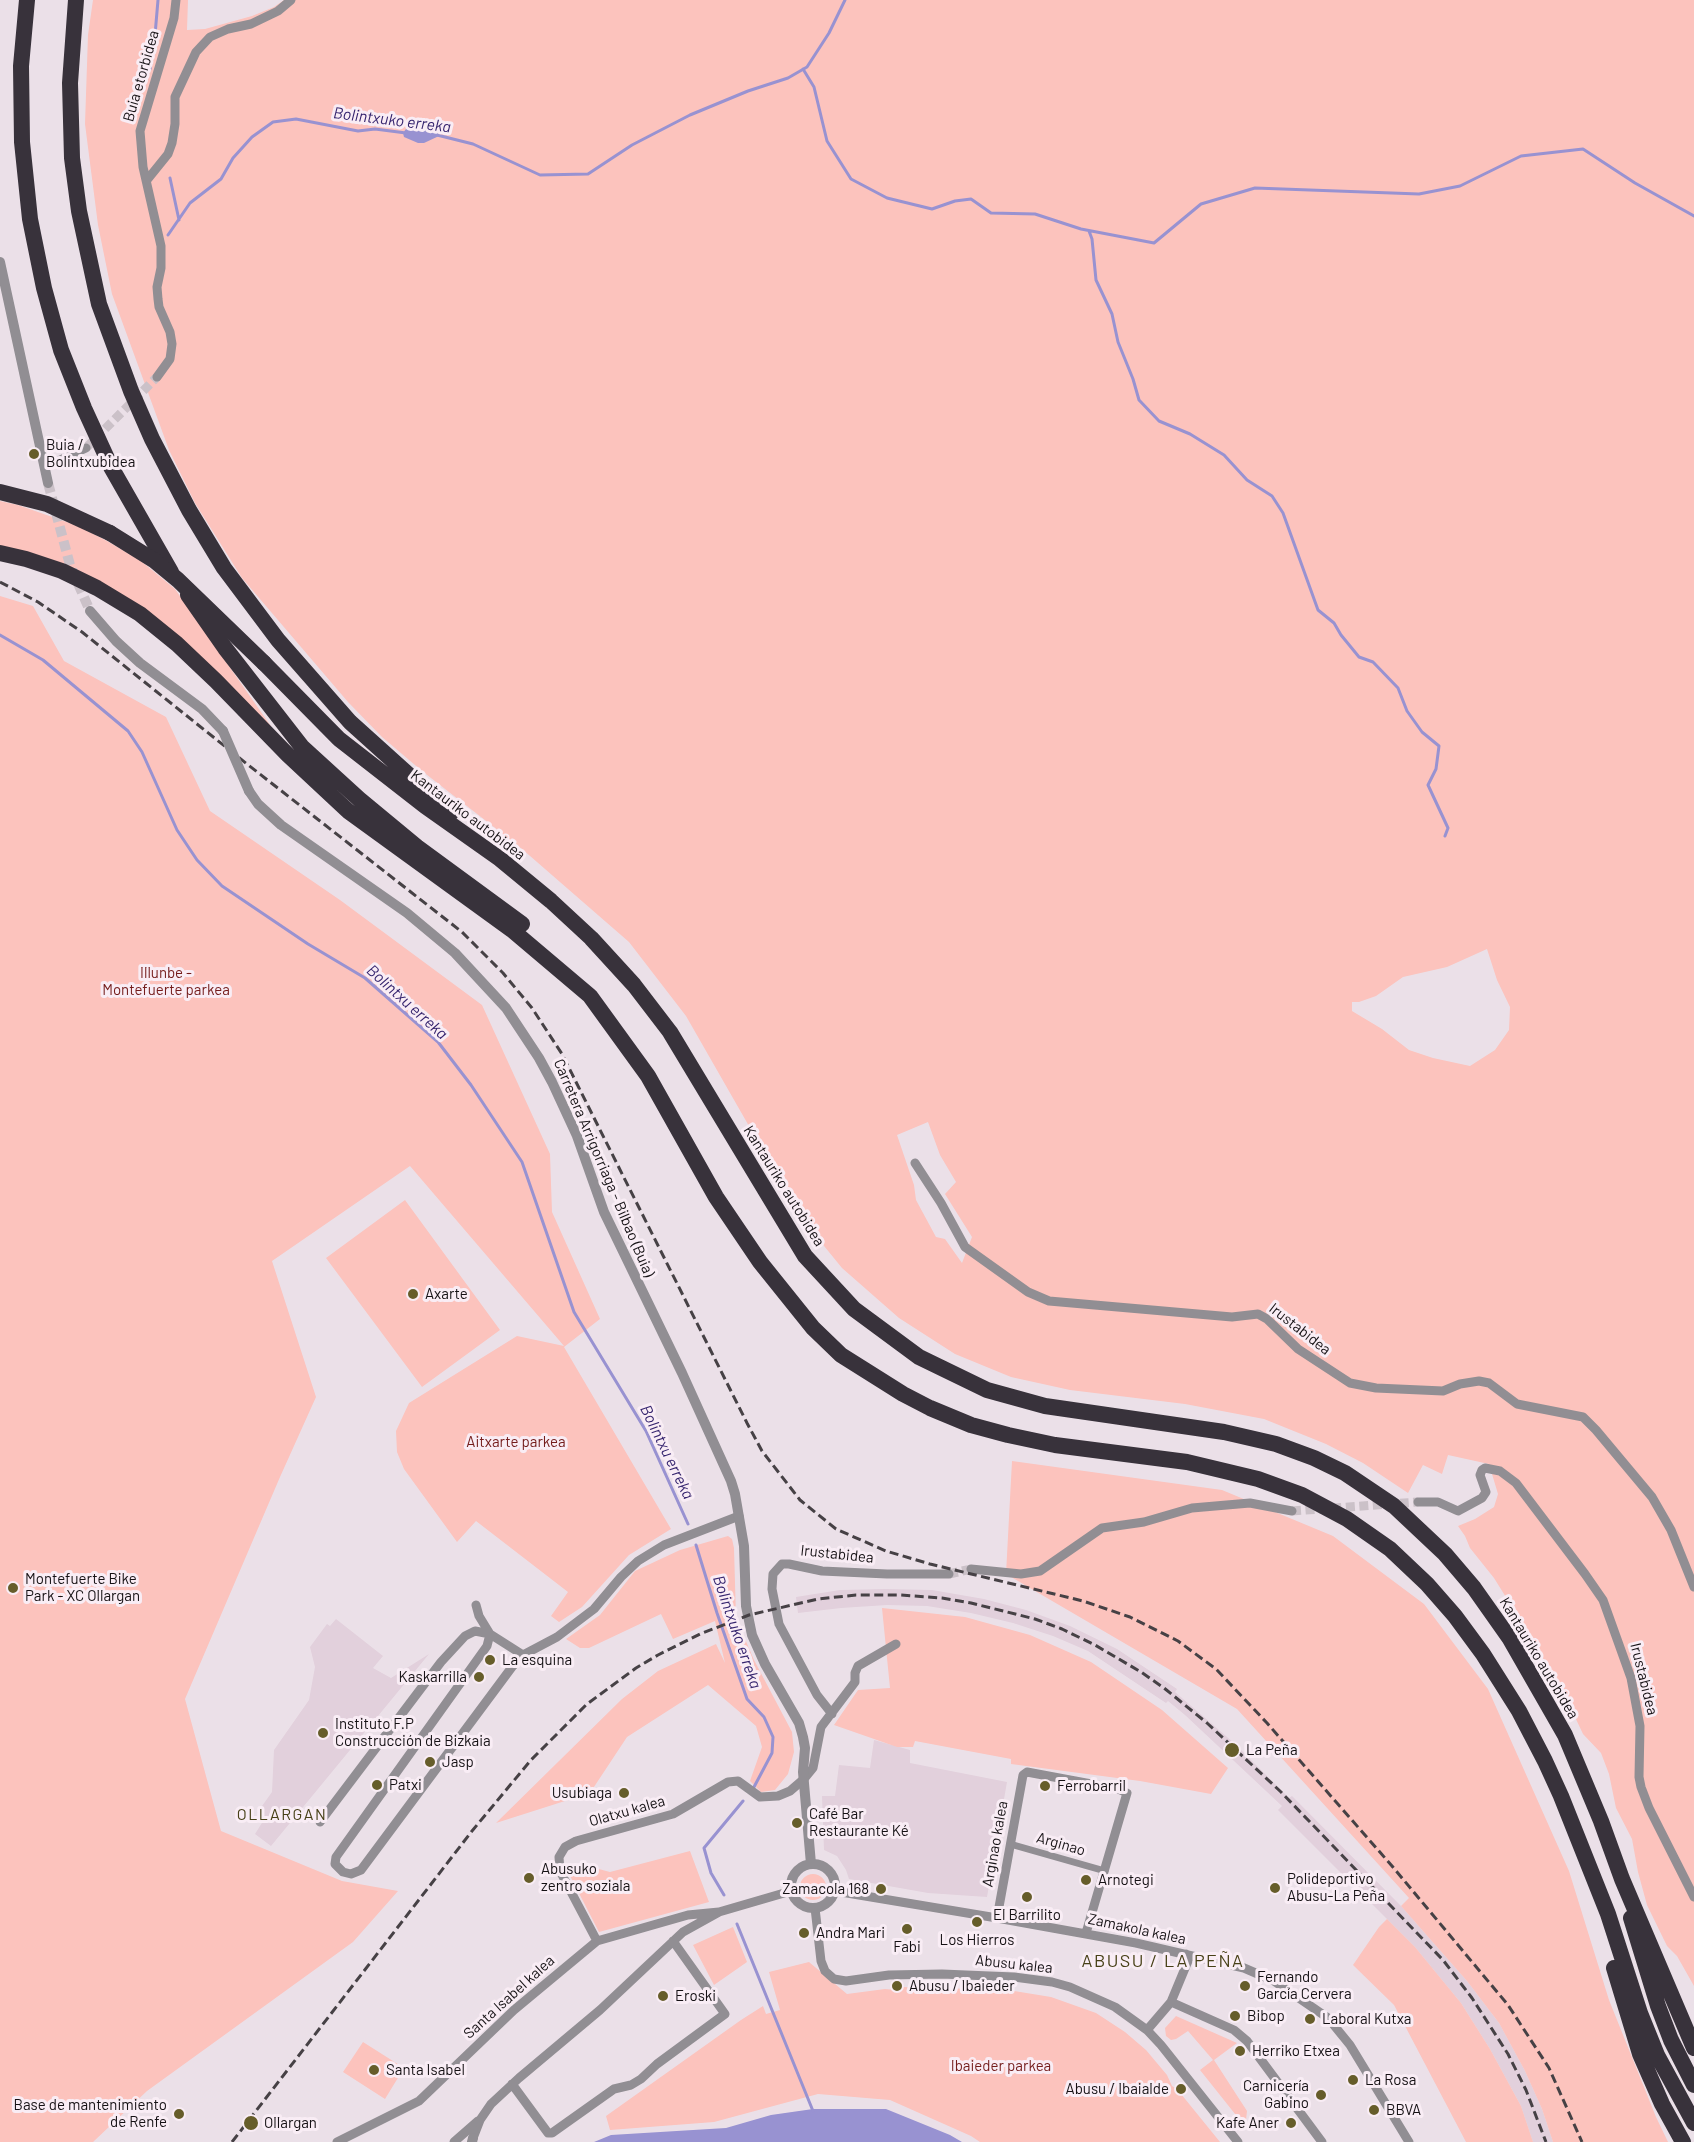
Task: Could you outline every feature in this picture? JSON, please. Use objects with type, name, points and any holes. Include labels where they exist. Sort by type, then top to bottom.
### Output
[{"type":"highway","points":[[27,0],[21,66],[24,164],[34,247],[61,350],[111,467],[165,563],[218,639],[302,747],[359,799],[417,847],[523,924],[561,959],[648,1076],[716,1197],[760,1262],[813,1328],[841,1355],[903,1394],[971,1425],[1008,1436],[1055,1445],[1187,1462],[1258,1479],[1302,1495],[1347,1519],[1390,1549],[1427,1584],[1455,1616],[1483,1654],[1519,1711],[1561,1796],[1608,1914],[1640,2013],[1657,2055],[1694,2124]]},
{"type":"highway","points":[[76,0],[70,83],[72,158],[79,211],[99,304],[131,391],[152,439],[189,510],[224,568],[278,640],[350,722],[500,859]]},
{"type":"highway","name":"Kantauriko autobidea","points":[[0,492],[47,504],[110,533],[155,561],[178,580],[264,663],[339,739],[425,806],[500,859],[591,938],[634,985],[670,1032],[806,1256],[854,1309],[881,1330],[919,1357],[987,1389],[1045,1406],[1224,1432],[1276,1444],[1345,1473],[1394,1506],[1452,1562],[1474,1588],[1510,1639],[1565,1735],[1593,1800],[1622,1879]]},
{"type":"highway","points":[[0,553],[26,558],[62,571],[97,588],[140,614],[177,644],[272,740],[348,811],[512,930],[590,996]]},
{"type":"highway","points":[[1622,1879],[1694,2048]]},
{"type":"highway","points":[[1622,1879],[1633,1928],[1658,2006],[1671,2040],[1694,2085]]},
{"type":"highway","points":[[1594,1882],[1603,1928],[1640,2054],[1662,2104],[1683,2142]]},
{"type":"street","name":"Buia etorbidea","points":[[157,377],[170,359],[172,344],[170,332],[159,308],[157,287],[161,268],[160,246],[141,148],[140,131],[174,18],[176,0]]},
{"type":"street","points":[[147,180],[168,154],[175,124],[175,97],[196,52],[210,37],[228,29],[251,24],[278,10],[291,0]]},
{"type":"street","points":[[0,262],[48,483]]},
{"type":"street","points":[[45,467],[86,448]]},
{"type":"street","name":"Carretera Arrigorriaga - Bilbao (Buia)","points":[[90,611],[116,641],[140,663],[202,709],[223,731],[249,791],[258,804],[281,825],[434,935],[480,978],[524,1033],[552,1082],[577,1136],[604,1212],[723,1459],[735,1494],[744,1546],[749,1622],[752,1635],[765,1664],[799,1723],[805,1748],[804,1779],[811,1864]]},
{"type":"street","name":"Irustabidea","points":[[915,1163],[941,1203],[965,1248],[1028,1292],[1049,1301],[1222,1316],[1258,1314],[1267,1319],[1298,1349],[1350,1383],[1376,1388],[1443,1390],[1479,1381],[1490,1383],[1517,1404],[1582,1417],[1596,1430],[1652,1497],[1671,1530],[1694,1587]]},
{"type":"street","name":"Irustabidea","points":[[1418,1502],[1438,1502],[1458,1511],[1482,1498],[1486,1492],[1480,1475],[1482,1470],[1485,1468],[1500,1471],[1516,1484],[1585,1574],[1603,1600],[1631,1678],[1640,1726],[1639,1777],[1641,1787],[1649,1808],[1694,1897]]},
{"type":"street","points":[[971,1569],[1021,1574],[1040,1571],[1102,1528],[1144,1522],[1192,1508],[1250,1503],[1292,1511]]},
{"type":"street","points":[[476,1605],[479,1616],[490,1634],[487,1646],[336,1857],[335,1864],[338,1869],[351,1874],[361,1870],[523,1655],[557,1637],[594,1609],[638,1561],[663,1545],[739,1516]]},
{"type":"street","name":"Irustabidea","points":[[832,1714],[817,1695],[779,1624],[772,1588],[773,1574],[782,1564],[822,1571],[949,1574]]},
{"type":"street","points":[[320,1822],[441,1662],[465,1636],[474,1631],[490,1634],[523,1655]]},
{"type":"street","points":[[804,1779],[813,1768],[821,1727],[855,1682],[858,1666],[896,1644]]},
{"type":"street","name":"Arginao kalea","points":[[998,1917],[1023,1775],[1027,1772],[1118,1789],[1127,1793],[1104,1870]]},
{"type":"street","name":"Olatxu kalea","points":[[597,1941],[560,1871],[560,1857],[565,1847],[576,1841],[673,1814],[728,1782],[738,1781],[759,1797],[778,1796],[790,1791],[804,1779]]},
{"type":"street","points":[[790,1791],[806,1799]]},
{"type":"street","name":"Arginao","points":[[1010,1844],[1104,1870]]},
{"type":"street","points":[[811,1864],[825,1867],[835,1884],[835,1892],[827,1903],[815,1908],[802,1906],[793,1897],[791,1891],[793,1876],[804,1865],[811,1864]]},
{"type":"street","points":[[1086,1934],[1104,1870]]},
{"type":"street","name":"Santa Isabel kalea","points":[[337,2142],[419,2101],[514,2010],[597,1941],[688,1915],[719,1912],[791,1891]]},
{"type":"street","name":"Zamakola kalea","points":[[835,1892],[998,1917],[1186,1954],[1244,1968],[1274,1981],[1328,2018],[1350,2045],[1409,2142]]},
{"type":"street","name":"Abusu kalea","points":[[815,1908],[821,1961],[825,1971],[834,1979],[846,1981],[889,1975],[942,1974],[1014,1977],[1052,1982],[1087,1993],[1114,2007],[1147,2030],[1177,2063],[1238,2142]]},
{"type":"street","name":"Santa Isabel kalea","points":[[473,2140],[480,2120],[491,2104],[512,2084],[600,2010],[683,1932],[719,1912]]},
{"type":"street","points":[[512,2084],[548,2133],[555,2133],[614,2089],[631,2085],[640,2079],[725,2014],[673,1941]]},
{"type":"street","points":[[1147,2030],[1171,2002],[1188,1961],[1186,1954]]},
{"type":"street","points":[[1171,2002],[1234,2030],[1247,2041],[1322,2142]]},
{"type":"street","points":[[454,2142],[480,2120]]},
{"type":"shaded area","points":[[429,127],[437,130],[439,136],[424,143],[404,137],[403,133],[406,129]]},
{"type":"shaded area","points":[[840,1590],[932,1590],[984,1599],[1026,1610],[1070,1626],[1117,1649],[1177,1689],[1175,1692],[1234,1743],[1289,1798],[1292,1796],[1401,1906],[1467,1981],[1499,2023],[1525,2071],[1542,2109],[1553,2142],[1533,2142],[1521,2106],[1490,2049],[1461,2003],[1415,1947],[1278,1810],[1282,1806],[1185,1715],[1168,1701],[1166,1703],[1088,1651],[1053,1636],[1013,1623],[927,1606],[887,1605],[798,1613],[796,1597]]},
{"type":"shaded area","points":[[336,1619],[383,1656],[373,1668],[391,1678],[429,1654],[271,1846],[255,1834],[265,1818],[257,1813],[272,1792],[274,1750],[309,1700],[315,1667],[310,1647],[327,1624],[330,1626]]},
{"type":"shaded area","points":[[874,1740],[910,1750],[910,1763],[1007,1782],[987,1897],[928,1893],[849,1879],[837,1856],[824,1850],[822,1796],[835,1796],[839,1765],[870,1768]]},
{"type":"shaded area","points":[[813,2109],[886,2109],[962,2142],[594,2142],[611,2135],[726,2128],[771,2115]]},
{"type":"green space","points":[[93,0],[188,0],[187,30],[205,29],[252,16],[284,0],[1694,0],[1694,1986],[1677,1956],[1667,1946],[1647,1905],[1632,1839],[1616,1808],[1609,1774],[1601,1753],[1583,1734],[1566,1698],[1532,1639],[1494,1578],[1470,1548],[1458,1526],[1494,1507],[1498,1494],[1489,1464],[1448,1455],[1442,1474],[1423,1465],[1408,1493],[1363,1463],[1326,1444],[1264,1419],[1185,1404],[1070,1390],[1011,1377],[955,1354],[899,1318],[842,1268],[820,1241],[793,1203],[686,1016],[629,942],[522,849],[382,737],[348,702],[242,578],[195,503],[169,450],[112,294],[98,225],[85,124],[88,35]],"holes":[[[1487,949],[1497,980],[1510,1007],[1509,1030],[1495,1050],[1470,1066],[1409,1050],[1382,1029],[1352,1011],[1352,1002],[1376,996],[1403,977],[1447,967]],[[928,1122],[940,1155],[956,1182],[945,1194],[972,1237],[962,1263],[945,1239],[936,1237],[916,1200],[914,1185],[897,1135]]]},
{"type":"green space","points":[[0,501],[78,526],[141,561],[175,589],[275,732],[166,626],[0,547]]},
{"type":"green space","points":[[0,596],[33,606],[64,661],[166,717],[210,811],[340,900],[482,1005],[550,1154],[552,1212],[600,1319],[564,1347],[671,1529],[629,1555],[582,1607],[559,1622],[551,1616],[568,1592],[476,1521],[457,1542],[404,1469],[397,1452],[396,1431],[409,1403],[517,1336],[564,1346],[410,1166],[272,1261],[316,1397],[185,1699],[221,1831],[342,1881],[398,1891],[353,1942],[147,2091],[93,2142],[0,2142]]},
{"type":"green space","name":"Axarte","points":[[405,1200],[500,1330],[422,1387],[326,1258]]},
{"type":"green space","points":[[1012,1461],[1222,1490],[1333,1536],[1424,1604],[1488,1689],[1569,1871],[1609,2000],[1668,2142],[1553,2142],[1542,2109],[1525,2071],[1499,2023],[1467,1981],[1401,1906],[1409,1898],[1237,1709],[1006,1574]]},
{"type":"green space","points":[[728,1536],[732,1539],[734,1548],[736,1618],[754,1660],[792,1732],[794,1752],[788,1774],[775,1790],[761,1792],[750,1781],[762,1747],[756,1726],[708,1685],[627,1737],[590,1793],[496,1823],[622,1699],[658,1671],[716,1644],[725,1663],[715,1621],[673,1639],[661,1614],[589,1648],[580,1648],[566,1639],[600,1615],[635,1571],[680,1550]]},
{"type":"green space","points":[[882,1608],[965,1617],[1030,1635],[1091,1662],[1162,1710],[1228,1768],[1211,1794],[1140,1781],[1011,1764],[1011,1759],[915,1741],[913,1747],[897,1747],[834,1725],[858,1690],[890,1688]]},
{"type":"green space","points":[[690,1851],[709,1902],[599,1932],[565,1866],[580,1864],[610,1872]]},
{"type":"green space","points":[[813,1874],[822,1878],[826,1887],[822,1896],[813,1900],[804,1896],[800,1887],[804,1878]]},
{"type":"green space","points":[[1387,1919],[1415,1947],[1461,2003],[1490,2049],[1521,2106],[1533,2142],[1466,2142],[1394,2005],[1353,1965]]},
{"type":"green space","points":[[733,1927],[747,1962],[714,1985],[693,1945]]},
{"type":"green space","name":"Ibaieder parkea","points":[[809,1962],[847,1994],[885,1989],[896,1990],[901,1987],[1008,1990],[1051,1997],[1096,2013],[1125,2032],[1146,2050],[1167,2075],[1172,2086],[1177,2089],[1220,2142],[980,2142],[890,2100],[818,2094],[714,2122],[610,2130],[606,2116],[741,2020],[763,2006],[766,2014],[780,2010],[769,1972]]},
{"type":"green space","points":[[1176,2016],[1237,2043],[1214,2060],[1247,2111],[1243,2124],[1200,2070],[1213,2060],[1188,2031],[1176,2039],[1171,2040],[1166,2036],[1165,2028]]},
{"type":"green space","name":"Santa Isabel","points":[[363,2042],[404,2068],[385,2099],[343,2072]]},
{"type":"waterway","points":[[150,69],[158,0]]},
{"type":"waterway","name":"Bolintxuko erreka","points":[[437,135],[473,144],[540,175],[588,174],[632,145],[690,115],[748,91],[788,78],[807,67],[829,33],[845,0]]},
{"type":"waterway","points":[[803,69],[814,87],[827,141],[851,179],[887,198],[932,209],[955,201],[971,199],[991,213],[1035,214],[1081,229],[1154,243],[1201,204],[1255,188],[1419,194],[1460,186],[1521,156],[1583,149],[1635,183],[1694,216]]},
{"type":"waterway","name":"Bolintxuko erreka","points":[[168,235],[190,203],[221,179],[233,158],[252,137],[273,122],[296,119],[358,131],[375,129],[406,133]]},
{"type":"waterway","points":[[170,178],[179,220]]},
{"type":"waterway","points":[[1089,231],[1092,239],[1096,280],[1112,314],[1118,342],[1139,400],[1159,421],[1190,434],[1224,455],[1247,480],[1272,496],[1283,513],[1318,610],[1334,623],[1359,657],[1373,662],[1398,688],[1407,711],[1422,732],[1439,746],[1436,769],[1428,785],[1448,828],[1445,836]]},
{"type":"waterway","name":"Bolintxu erreka","points":[[0,635],[43,660],[128,731],[142,752],[177,830],[197,860],[222,886],[308,944],[365,978],[438,1042],[471,1085],[522,1162],[574,1312],[646,1431],[688,1524]]},
{"type":"waterway","name":"Bolintxuko erreka","points":[[696,1545],[747,1699],[764,1717],[773,1737],[772,1753],[754,1787]]},
{"type":"waterway","name":"Bolintxuko erreka","points":[[724,1895],[711,1873],[704,1848],[743,1801]]},
{"type":"waterway","name":"Bolintxuko erreka","points":[[737,1924],[813,2111]]},
{"type":"tunnel","points":[[86,448],[157,377]]},
{"type":"tunnel","points":[[48,483],[70,565],[90,611]]},
{"type":"tunnel","points":[[1292,1511],[1418,1502]]},
{"type":"tunnel","points":[[949,1574],[971,1569]]},
{"type":"railway","points":[[0,582],[38,602],[82,632],[462,932],[503,973],[532,1008],[562,1054],[747,1423],[762,1451],[800,1500],[836,1529],[886,1551],[1083,1601],[1130,1617],[1178,1641],[1216,1669],[1267,1723],[1392,1866],[1508,2005],[1549,2068],[1582,2142]]},
{"type":"railway","points":[[232,2142],[472,1831],[531,1760],[587,1704],[636,1668],[700,1634],[749,1615],[818,1599],[856,1595],[942,1598],[1035,1619],[1095,1645],[1164,1688],[1207,1723],[1281,1792],[1443,1960],[1472,1998],[1508,2054],[1526,2090],[1546,2142]]},
{"type":"place","name":"Buia / Bolintxubidea","points":[[34,454]]},
{"type":"place","name":"Axarte","points":[[413,1294]]},
{"type":"place","name":"Montefuerte Bike Park - XC Ollargan","points":[[13,1588]]},
{"type":"place","name":"La esquina","points":[[490,1660]]},
{"type":"place","name":"Kaskarrilla","points":[[479,1677]]},
{"type":"place","name":"Instituto F.P Construcción de Bizkaia","points":[[323,1733]]},
{"type":"place","name":"La Peña","points":[[1232,1750]]},
{"type":"place","name":"Jasp","points":[[430,1762]]},
{"type":"place","name":"Patxi","points":[[377,1785]]},
{"type":"place","name":"Ferrobarril","points":[[1045,1786]]},
{"type":"place","name":"Usubiaga","points":[[624,1793]]},
{"type":"place","name":"Café Bar Restaurante Ké","points":[[797,1823]]},
{"type":"place","name":"Abusuko zentro soziala","points":[[529,1878]]},
{"type":"place","name":"Arnotegi","points":[[1086,1880]]},
{"type":"place","name":"Polideportivo Abusu-La Peña","points":[[1275,1888]]},
{"type":"place","name":"Zamacola 168","points":[[881,1889]]},
{"type":"place","name":"El Barrilito","points":[[1027,1897]]},
{"type":"place","name":"Los Hierros","points":[[977,1922]]},
{"type":"place","name":"Fabi","points":[[907,1929]]},
{"type":"place","name":"Andra Mari","points":[[804,1933]]},
{"type":"place","name":"Abusu / Ibaieder","points":[[897,1986]]},
{"type":"place","name":"Fernando García Cervera","points":[[1245,1986]]},
{"type":"place","name":"Eroski","points":[[663,1996]]},
{"type":"place","name":"Bibop","points":[[1235,2016]]},
{"type":"place","name":"Laboral Kutxa","points":[[1310,2019]]},
{"type":"place","name":"Herriko Etxea","points":[[1240,2051]]},
{"type":"place","name":"Santa Isabel","points":[[374,2070]]},
{"type":"place","name":"La Rosa","points":[[1353,2080]]},
{"type":"place","name":"Abusu / Ibaialde","points":[[1181,2089]]},
{"type":"place","name":"Carnicería Gabino","points":[[1321,2095]]},
{"type":"place","name":"BBVA","points":[[1374,2110]]},
{"type":"place","name":"Base de mantenimiento de Renfe","points":[[179,2114]]},
{"type":"place","name":"Ollargan","points":[[251,2123]]},
{"type":"place","name":"Kafe Aner","points":[[1291,2123]]},
{"type":"district","name":"OLLARGAN","points":[[282,1815]]},
{"type":"district","name":"ABUSU / LA PEÑA","points":[[1163,1961]]},
{"type":"park label","name":"Illunbe - Montefuerte parkea","points":[[166,982]]},
{"type":"park label","name":"Aitxarte parkea","points":[[516,1442]]}]
